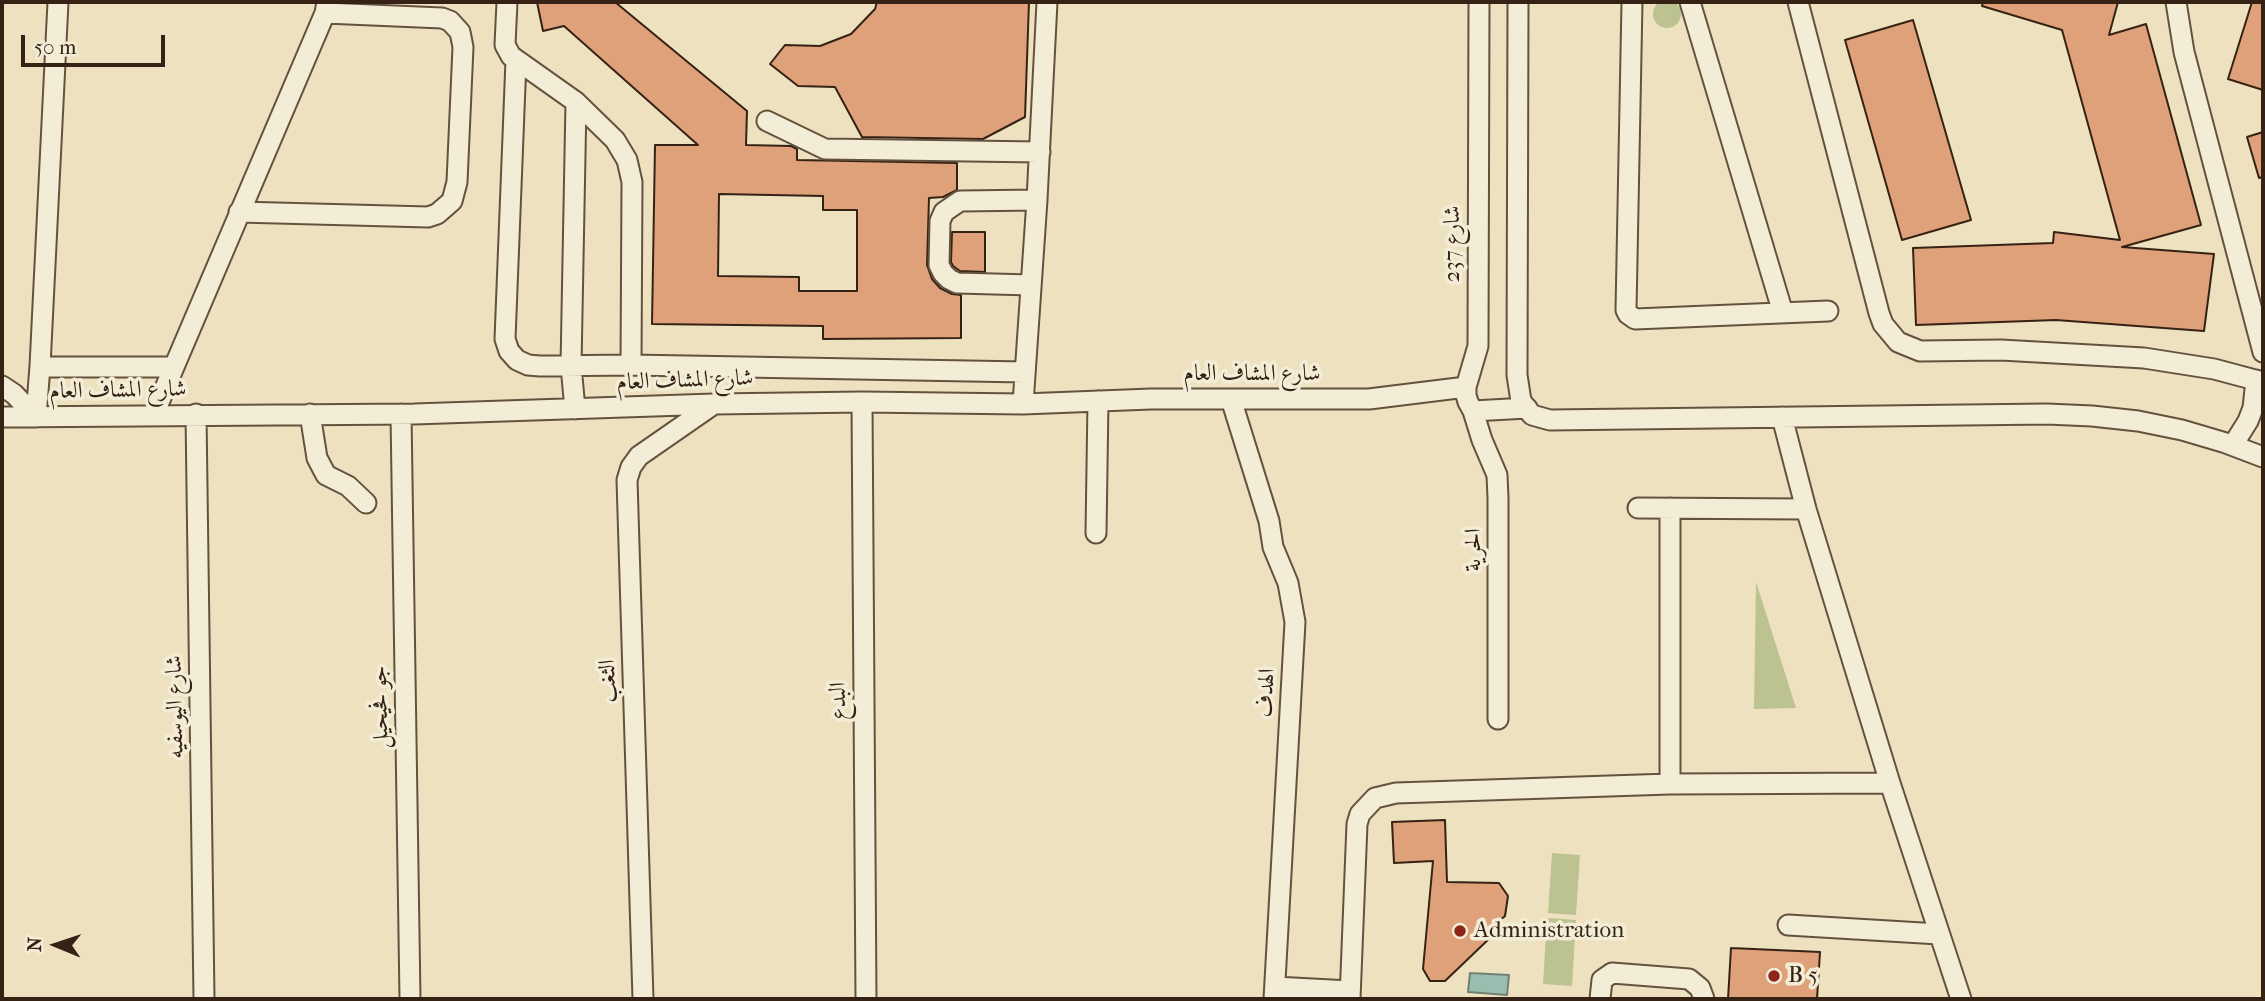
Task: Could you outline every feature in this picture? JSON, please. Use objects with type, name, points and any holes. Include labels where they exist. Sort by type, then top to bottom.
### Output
[{"type":"street","points":[[36,417],[58,2]]},
{"type":"street","points":[[507,2],[505,45],[509,53],[576,102],[615,140],[627,160],[630,171],[631,365]]},
{"type":"street","points":[[1023,404],[1047,2]]},
{"type":"street","name":"شارع 237","points":[[1466,387],[1478,346],[1479,2]]},
{"type":"street","points":[[1520,2],[1517,374],[1521,401],[1532,415],[1550,420],[2092,416],[2138,421],[2182,430],[2234,445],[2263,457]]},
{"type":"street","points":[[1632,2],[1628,314],[1639,319],[1828,311]]},
{"type":"street","points":[[1690,2],[1783,313]]},
{"type":"street","points":[[1798,2],[1879,313],[1883,324],[1898,342],[1920,351],[2001,350],[2144,358],[2214,369],[2260,381],[2248,421],[2234,445]]},
{"type":"street","points":[[2176,2],[2184,52],[2263,352]]},
{"type":"street","points":[[154,414],[239,212],[326,7],[442,18],[450,21],[460,32],[463,47],[457,182],[452,201],[437,215],[428,217],[239,212]]},
{"type":"street","points":[[516,60],[505,340],[509,351],[517,359],[528,365],[1025,372]]},
{"type":"street","points":[[575,409],[571,366],[576,102]]},
{"type":"street","points":[[767,121],[825,149],[1040,152]]},
{"type":"street","points":[[1031,285],[957,283],[949,279],[939,265],[939,230],[944,212],[960,201],[1037,200]]},
{"type":"street","points":[[40,366],[174,367]]},
{"type":"street","points":[[2,386],[14,394],[36,417]]},
{"type":"street","name":"شارع المشاف العام","points":[[2,417],[401,414],[714,404],[1023,404],[1369,398],[1466,387]]},
{"type":"street","name":"الحرية","points":[[1466,387],[1466,395],[1497,475],[1498,719]]},
{"type":"street","name":"الهدف","points":[[1231,400],[1269,521],[1273,547],[1288,583],[1295,622],[1274,993]]},
{"type":"street","points":[[1096,533],[1098,401]]},
{"type":"street","name":"البدع","points":[[862,402],[866,999]]},
{"type":"street","name":"الثغب","points":[[643,999],[627,480],[631,467],[639,456],[714,404]]},
{"type":"street","points":[[1473,411],[1527,408]]},
{"type":"street","name":"شارع اليوسفيه","points":[[196,414],[204,999]]},
{"type":"street","points":[[310,414],[317,458],[326,475],[348,486],[366,503]]},
{"type":"street","name":"جو فحيحيل","points":[[401,414],[410,999]]},
{"type":"street","points":[[1782,417],[1806,509],[1890,783],[1961,999]]},
{"type":"street","points":[[1638,508],[1806,509]]},
{"type":"street","points":[[1670,508],[1670,784]]},
{"type":"street","points":[[1274,993],[1350,995],[1357,824],[1367,805],[1375,798],[1396,793],[1670,784],[1890,783]]},
{"type":"street","points":[[1788,925],[1939,933]]},
{"type":"street","points":[[1600,999],[1602,980],[1612,974],[1689,979],[1700,988],[1704,999]]},
{"type":"green space","points":[[1667,0],[1677,4],[1681,14],[1677,24],[1667,28],[1657,24],[1653,14],[1657,4]]},
{"type":"green space","points":[[1756,582],[1796,708],[1754,709]]},
{"type":"green space","points":[[1552,853],[1580,855],[1576,915],[1548,913]]},
{"type":"green space","points":[[1547,918],[1576,920],[1572,986],[1543,984]]},
{"type":"shaded area","points":[[1470,973],[1509,975],[1507,995],[1468,992]]},
{"type":"building","points":[[537,2],[615,2],[747,111],[746,145],[791,146],[797,149],[797,160],[957,163],[957,190],[943,197],[929,198],[927,265],[932,279],[940,288],[961,295],[961,338],[823,339],[823,326],[652,324],[655,145],[698,145],[564,26],[543,31]],"holes":[[[719,194],[823,196],[823,210],[857,210],[857,291],[799,291],[799,277],[718,276]]]},
{"type":"building","points":[[877,2],[1029,2],[1025,117],[983,139],[862,137],[835,87],[798,86],[770,64],[785,45],[820,46],[851,34],[875,9]]},
{"type":"building","points":[[1983,2],[2118,2],[2109,35],[2146,24],[2201,225],[2122,247],[2214,254],[2204,331],[2056,320],[1916,325],[1913,248],[2053,243],[2054,232],[2120,240],[2062,30],[1982,6]]},
{"type":"building","points":[[2252,2],[2263,2],[2263,90],[2228,79]]},
{"type":"building","points":[[1913,20],[1971,220],[1902,240],[1845,40]]},
{"type":"building","points":[[2263,132],[2263,177],[2259,178],[2247,137]]},
{"type":"building","points":[[952,232],[985,232],[985,272],[960,271],[953,266]]},
{"type":"building","name":"Administration","points":[[1445,820],[1447,882],[1499,883],[1508,896],[1505,916],[1493,926],[1492,936],[1445,981],[1430,981],[1423,969],[1433,861],[1394,863],[1392,822]]},
{"type":"building","name":"B 5","points":[[1731,948],[1820,952],[1817,999],[1728,999]]},
{"type":"place","name":"Administration","points":[[1460,931]]},
{"type":"place","name":"B 5","points":[[1774,976]]}]
